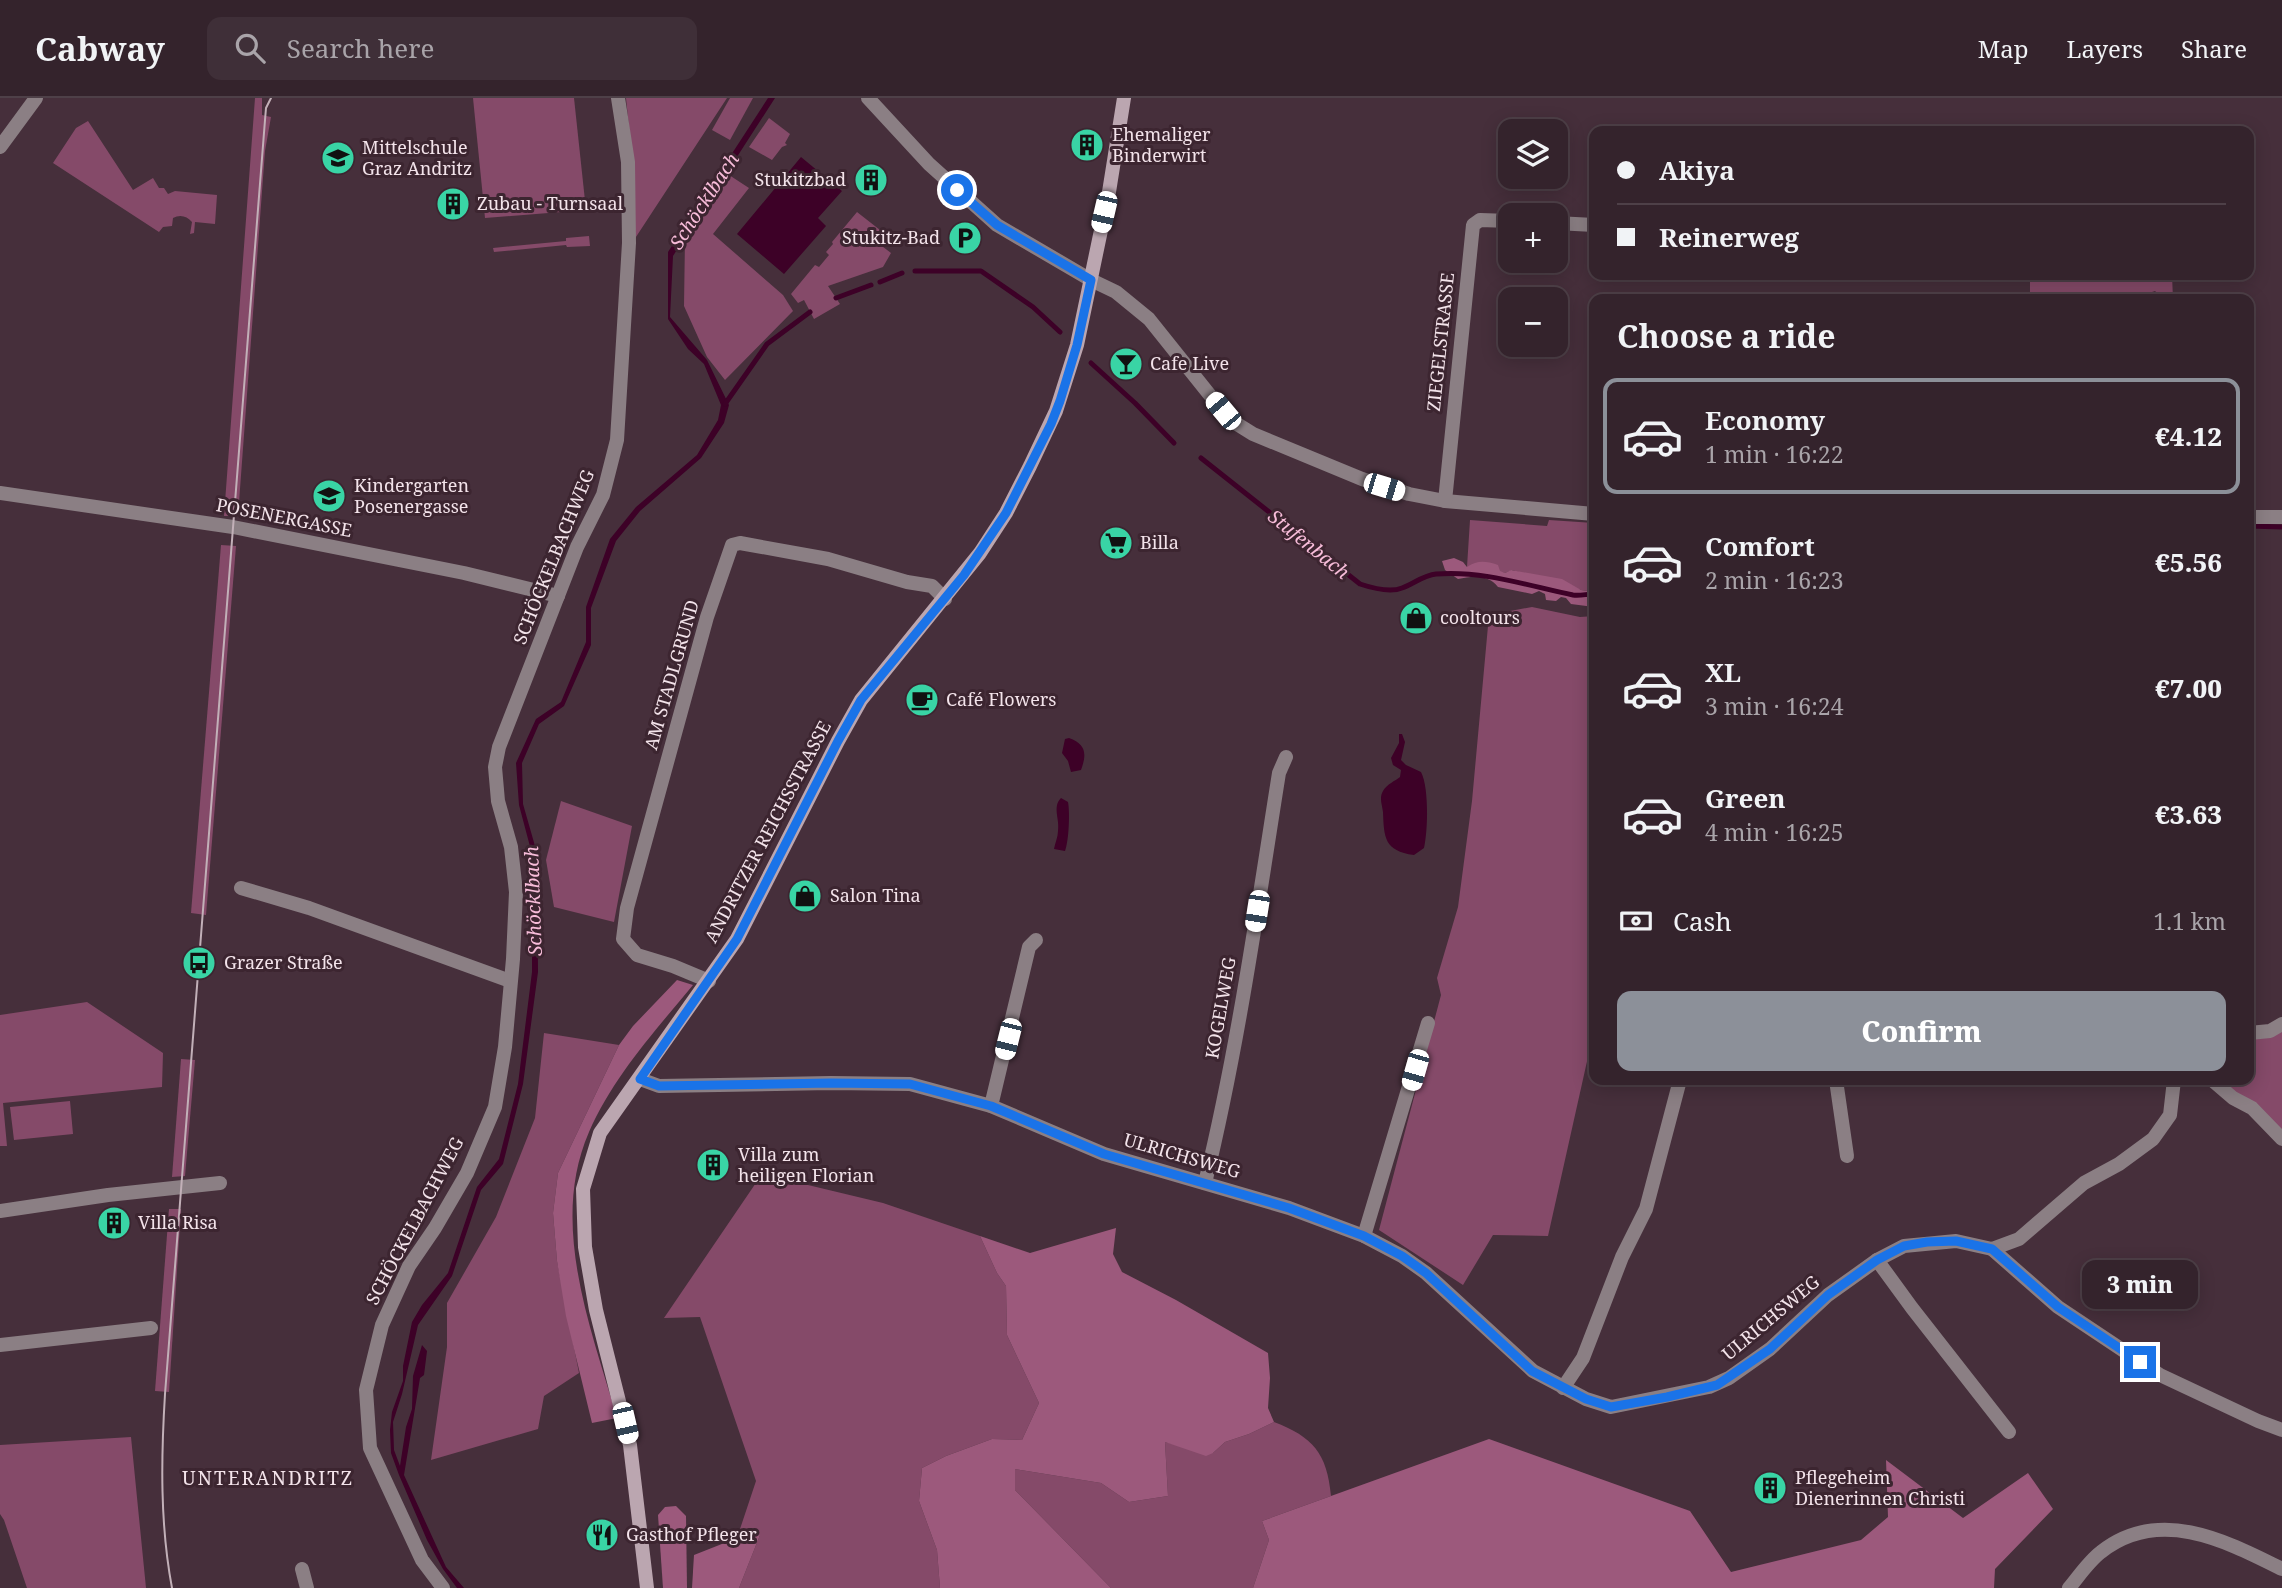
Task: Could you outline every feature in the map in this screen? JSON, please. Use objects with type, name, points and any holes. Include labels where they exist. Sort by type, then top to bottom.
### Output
[{"type":"main road","name":"ANDRITZER REICHSSTRASSE","points":[[648,1588],[631,1445],[596,1310],[585,1247],[583,1189],[600,1133],[709,981],[756,904],[855,711],[887,667],[980,553],[1006,513],[1051,424],[1077,345],[1109,192],[1124,98]]},
{"type":"street","points":[[0,147],[36,98]]},
{"type":"street","name":"SCHÖCKELBACHWEG","points":[[443,1588],[422,1560],[370,1448],[366,1390],[387,1313],[409,1266],[467,1173],[495,1107],[505,1047],[516,892],[512,847],[498,801],[495,767],[499,747],[577,547],[603,495],[618,440],[629,243],[628,162],[618,98]]},
{"type":"street","points":[[868,98],[929,164],[997,225],[1116,292],[1149,319],[1230,419],[1245,429],[1287,449],[1373,483],[1409,494],[1445,501],[1589,514]]},
{"type":"street","name":"ZIEGELSTRASSE","points":[[1445,501],[1473,225],[1480,220],[1498,221]]},
{"type":"street","points":[[1568,224],[1589,225]]},
{"type":"street","name":"POSENERGASSE","points":[[0,493],[249,530],[505,582],[558,596]]},
{"type":"street","points":[[2254,517],[2282,517]]},
{"type":"street","name":"AM STADLGRUND","points":[[709,981],[637,955],[623,939],[627,908],[687,686],[732,545],[740,543],[828,559],[907,582],[932,586],[945,598]]},
{"type":"street","name":"KOGELWEG","points":[[1205,1183],[1240,1021],[1279,773],[1286,757]]},
{"type":"street","points":[[241,888],[309,908],[510,981]]},
{"type":"street","points":[[991,1106],[1029,947],[1036,940]]},
{"type":"street","points":[[1364,1236],[1428,1023]]},
{"type":"street","points":[[2254,1033],[2260,1034],[2282,1024]]},
{"type":"street","name":"ULRICHSWEG","points":[[640,1079],[659,1086],[910,1084],[991,1106],[1104,1154],[1289,1208],[1364,1236],[1402,1256],[1426,1273],[1532,1371],[1586,1399],[1611,1407],[1717,1385],[1770,1349],[1828,1295],[1877,1260],[1904,1246],[1956,1241],[1992,1249],[2058,1307],[2160,1375],[2282,1430]]},
{"type":"street","points":[[1563,1388],[1583,1359],[1622,1257],[1646,1209],[1679,1085]]},
{"type":"street","points":[[1837,1085],[1846,1156]]},
{"type":"street","points":[[1992,1249],[2018,1239],[2084,1182],[2119,1164],[2153,1139],[2171,1115],[2174,1085]]},
{"type":"street","points":[[2218,1085],[2233,1098],[2252,1108],[2282,1139]]},
{"type":"street","points":[[0,1211],[220,1183]]},
{"type":"street","points":[[1877,1260],[2009,1432]]},
{"type":"street","points":[[0,1345],[151,1328]]},
{"type":"street","points":[[2069,1588],[2101,1552],[2121,1540],[2142,1532],[2173,1529],[2203,1534],[2235,1545],[2282,1569]]},
{"type":"street","points":[[302,1569],[307,1588]]},
{"type":"shaded area","points":[[255,98],[262,98],[262,115],[271,117],[265,151],[238,516],[224,516]]},
{"type":"shaded area","points":[[473,98],[574,98],[586,210],[485,218]]},
{"type":"shaded area","points":[[626,98],[727,98],[634,240],[635,186]]},
{"type":"shaded area","points":[[730,98],[753,98],[730,140],[712,130]]},
{"type":"shaded area","points":[[769,118],[790,134],[785,143],[787,145],[782,147],[772,160],[749,147]]},
{"type":"shaded area","points":[[88,121],[133,190],[153,178],[159,188],[164,188],[168,194],[175,191],[217,195],[215,224],[195,222],[194,233],[190,234],[192,222],[186,217],[178,216],[173,218],[172,226],[163,227],[159,232],[53,163],[76,128]]},
{"type":"shaded area","points":[[726,173],[749,188],[713,234],[783,295],[793,311],[725,380],[707,357],[684,306],[685,238]]},
{"type":"shaded area","points":[[857,212],[880,230],[874,240],[891,253],[883,267],[828,286],[840,304],[814,319],[804,300],[798,303],[791,294],[815,265],[819,267],[829,255],[826,252],[832,242]]},
{"type":"shaded area","points":[[589,236],[590,246],[566,245],[494,252],[493,248],[566,241],[566,238]]},
{"type":"shaded area","points":[[2030,280],[2172,280],[2173,294],[2158,294],[2155,291],[2146,294],[2030,294]]},
{"type":"shaded area","points":[[1470,520],[1547,526],[1549,520],[1589,523],[1588,591],[1512,570],[1505,573],[1467,567]]},
{"type":"shaded area","points":[[221,545],[236,546],[206,915],[191,913]]},
{"type":"shaded area","points":[[1454,558],[1467,567],[1485,562],[1498,565],[1500,571],[1505,573],[1511,570],[1562,579],[1581,590],[1589,590],[1589,606],[1571,604],[1561,597],[1556,601],[1546,600],[1545,594],[1539,591],[1532,594],[1498,587],[1485,578],[1458,579],[1445,570],[1442,561]]},
{"type":"shaded area","points":[[1532,607],[1589,616],[1589,1052],[1548,1236],[1493,1235],[1463,1285],[1379,1230],[1441,995],[1437,978],[1458,907],[1472,801],[1489,615]]},
{"type":"shaded area","points":[[561,801],[632,826],[614,922],[554,907],[546,860]]},
{"type":"shaded area","points":[[677,980],[693,985],[622,1073],[589,1132],[578,1167],[573,1203],[573,1239],[578,1276],[617,1418],[592,1423],[566,1316],[557,1261],[553,1213],[558,1173],[619,1045],[633,1026]]},
{"type":"shaded area","points":[[87,1002],[163,1053],[162,1087],[3,1103],[7,1146],[0,1146],[0,1015]]},
{"type":"shaded area","points":[[2282,1024],[2282,1139],[2218,1085],[2254,1085],[2254,1032]]},
{"type":"shaded area","points":[[544,1033],[619,1045],[558,1173],[553,1213],[557,1261],[579,1373],[544,1396],[538,1429],[431,1460],[447,1347],[447,1303],[496,1217],[535,1118]]},
{"type":"shaded area","points":[[181,1059],[195,1060],[185,1176],[172,1177]]},
{"type":"shaded area","points":[[70,1101],[73,1134],[14,1140],[10,1107]]},
{"type":"shaded area","points":[[762,1174],[883,1203],[980,1236],[1006,1286],[1007,1335],[1039,1403],[1022,1440],[992,1439],[922,1468],[919,1501],[937,1550],[940,1588],[739,1588],[760,1535],[737,1538],[756,1481],[700,1317],[664,1318]]},
{"type":"shaded area","points":[[169,1209],[181,1209],[169,1392],[155,1391]]},
{"type":"shaded area","points":[[1116,1228],[1113,1254],[1122,1272],[1268,1353],[1268,1408],[1274,1422],[1225,1442],[1206,1456],[1165,1442],[1168,1496],[1129,1502],[1101,1483],[1015,1469],[1015,1490],[1111,1588],[940,1588],[937,1550],[919,1501],[922,1468],[992,1439],[1022,1440],[1039,1403],[1007,1335],[1006,1286],[980,1236],[1030,1253]]},
{"type":"shaded area","points":[[1274,1422],[1299,1434],[1316,1448],[1326,1468],[1331,1496],[1262,1521],[1269,1540],[1253,1588],[1111,1588],[1015,1490],[1015,1469],[1101,1483],[1129,1502],[1168,1496],[1165,1442],[1213,1453],[1225,1442]]},
{"type":"shaded area","points":[[131,1437],[146,1588],[27,1588],[0,1514],[0,1445]]},
{"type":"shaded area","points":[[1489,1439],[1690,1511],[1731,1572],[1861,1540],[1888,1517],[1886,1460],[1963,1518],[2028,1473],[2053,1509],[1995,1569],[1994,1588],[1253,1588],[1269,1540],[1262,1521]]},
{"type":"shaded area","points":[[676,1506],[686,1516],[687,1588],[663,1588],[658,1515],[665,1507]]},
{"type":"shaded area","points":[[760,1535],[739,1588],[692,1588],[694,1555],[737,1538]]},
{"type":"water","name":"Schöcklbach","points":[[768,98],[775,98],[673,256],[670,317],[707,360],[729,405],[724,423],[701,458],[640,511],[616,541],[591,608],[591,645],[564,706],[539,724],[522,763],[523,804],[537,853],[538,972],[523,1084],[503,1164],[481,1190],[452,1276],[418,1325],[393,1422],[394,1450],[400,1466],[406,1427],[412,1409],[413,1376],[422,1345],[427,1351],[424,1375],[420,1378],[404,1475],[446,1567],[464,1588],[457,1588],[427,1540],[399,1475],[391,1453],[390,1430],[392,1412],[403,1381],[403,1366],[412,1322],[448,1273],[477,1187],[499,1159],[518,1084],[532,972],[532,854],[519,805],[516,763],[536,719],[561,702],[586,642],[586,607],[610,539],[636,507],[697,455],[718,420],[721,405],[704,364],[688,349],[668,319],[668,252]]},
{"type":"water","points":[[801,157],[842,191],[818,218],[826,226],[784,274],[737,234]]},
{"type":"water","points":[[1399,734],[1402,734],[1405,742],[1401,760],[1421,772],[1424,779],[1427,809],[1424,848],[1414,855],[1391,846],[1384,829],[1381,796],[1387,786],[1400,777],[1401,770],[1393,765],[1391,758],[1399,743]]},
{"type":"water","points":[[1065,739],[1079,743],[1084,750],[1081,770],[1071,772],[1062,753]]},
{"type":"water","points":[[1061,798],[1068,802],[1069,807],[1065,851],[1054,849],[1058,833],[1057,805]]},
{"type":"waterway","name":"Stufenbach","points":[[915,271],[981,271],[1033,307],[1060,332]]},
{"type":"waterway","name":"Stufenbach","points":[[880,282],[902,273]]},
{"type":"waterway","name":"Stufenbach","points":[[836,298],[871,285]]},
{"type":"waterway","name":"Stufenbach","points":[[725,404],[767,344],[810,312]]},
{"type":"waterway","name":"Stufenbach","points":[[1091,363],[1174,443]]},
{"type":"waterway","name":"Stufenbach","points":[[1201,458],[1360,584],[1392,590],[1432,575],[1453,573],[1505,580],[1573,595],[1589,594]]},
{"type":"waterway","name":"Stufenbach","points":[[2254,526],[2282,527]]},
{"type":"tram line","points":[[172,1588],[162,1491],[165,1394],[265,120],[266,108],[271,98]]},
{"type":"place","name":"Ehemaliger Binderwirt","points":[[1087,145]]},
{"type":"place","name":"Mittelschule Graz Andritz","points":[[338,158]]},
{"type":"place","name":"Stukitzbad","points":[[871,180]]},
{"type":"place","name":"Zubau - Turnsaal","points":[[453,204]]},
{"type":"place","name":"Stukitz-Bad","points":[[965,238]]},
{"type":"place","name":"Cafe Live","points":[[1126,364]]},
{"type":"place","name":"Kindergarten Posenergasse","points":[[329,496]]},
{"type":"place","name":"Billa","points":[[1116,543]]},
{"type":"place","name":"cooltours","points":[[1416,618]]},
{"type":"place","name":"Café Flowers","points":[[922,700]]},
{"type":"place","name":"Salon Tina","points":[[805,896]]},
{"type":"place","name":"Grazer Straße","points":[[199,963]]},
{"type":"place","name":"Villa zum heiligen Florian","points":[[713,1165]]},
{"type":"place","name":"Villa Risa","points":[[114,1223]]},
{"type":"place","name":"Pflegeheim Dienerinnen Christi","points":[[1770,1488]]},
{"type":"place","name":"Gasthof Pfleger","points":[[602,1535]]},
{"type":"district","name":"UNTERANDRITZ","points":[[268,1478]]},
{"type":"route","points":[[957,190],[997,225],[1091,280],[1077,345],[1060,401],[1006,513],[964,575],[861,700],[737,939],[640,1079],[659,1086],[910,1084],[991,1106],[1104,1154],[1289,1208],[1364,1236],[1402,1256],[1440,1284],[1532,1371],[1550,1383],[1611,1407],[1717,1385],[1770,1349],[1828,1295],[1877,1260],[1904,1246],[1927,1242],[1956,1241],[1992,1249],[2058,1307],[2140,1362]]}]
